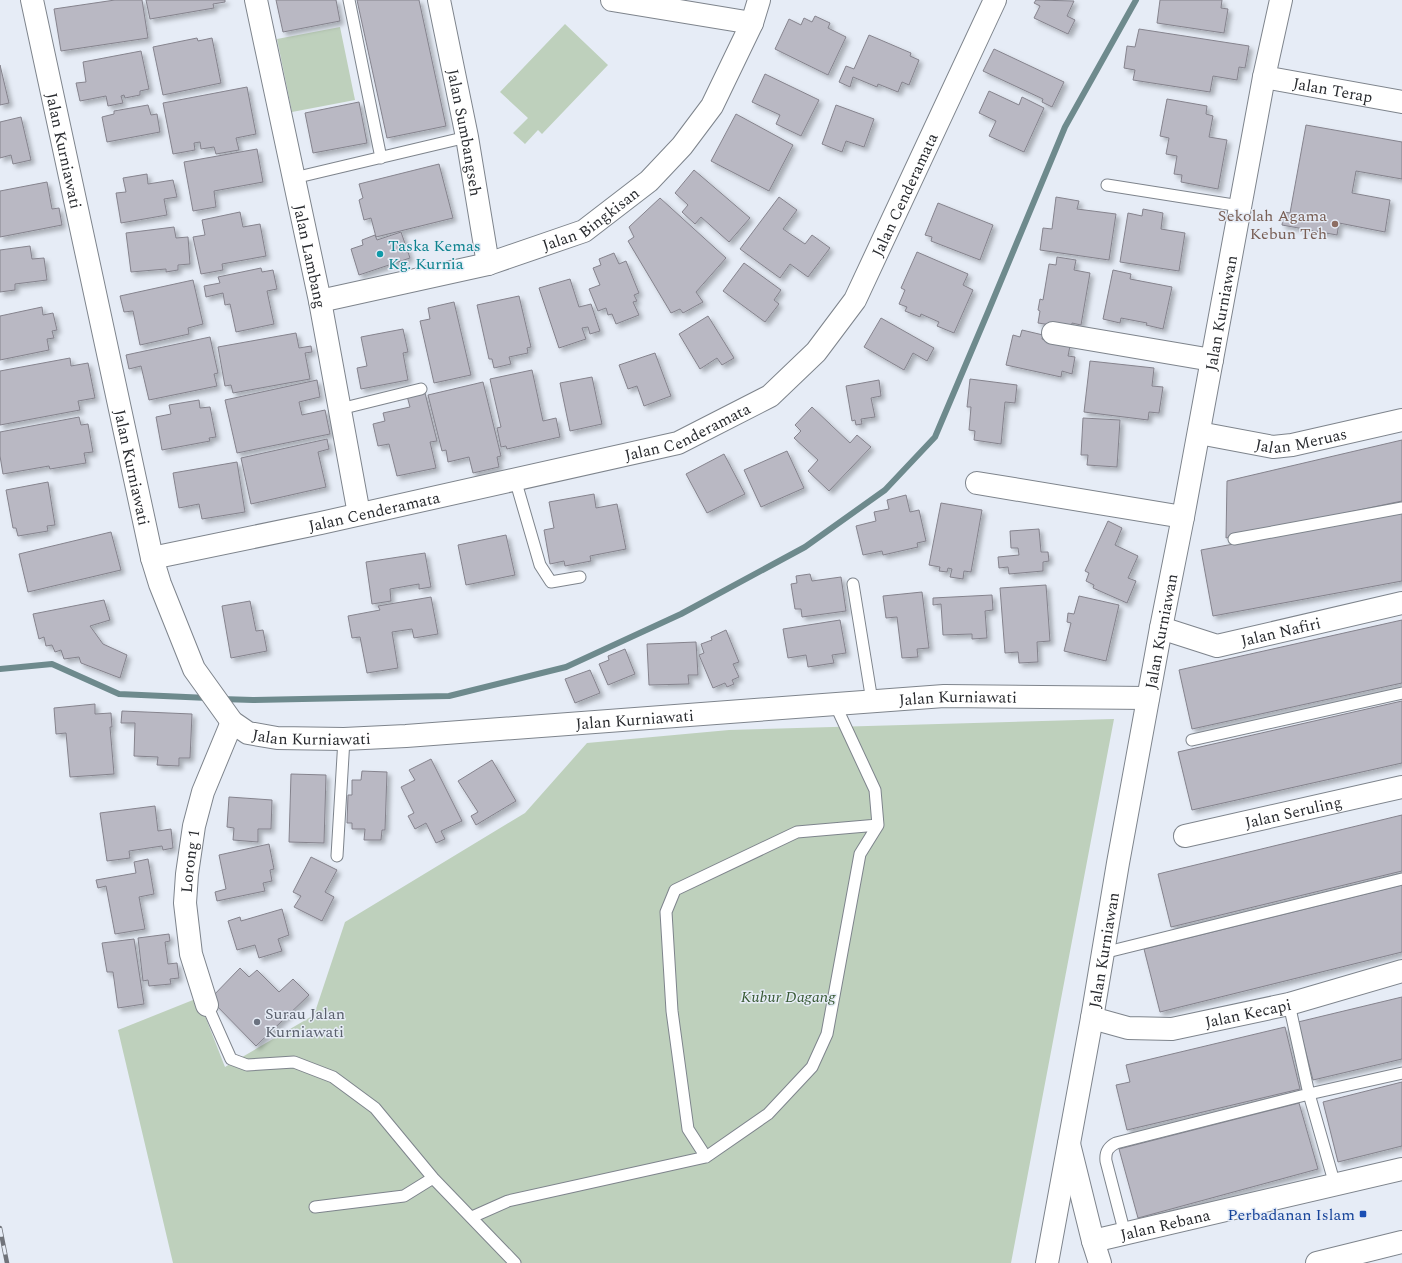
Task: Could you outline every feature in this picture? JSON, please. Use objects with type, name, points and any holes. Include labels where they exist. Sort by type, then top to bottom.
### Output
[{"type":"street","name":"Jalan Kurniawati","points":[[32,0],[152,558],[160,584],[194,669],[229,717],[248,733],[277,738],[344,739],[406,736],[944,696],[1148,698]]},
{"type":"street","name":"Jalan Lambang","points":[[256,0],[320,301],[359,514]]},
{"type":"street","name":"Jalan Sumbangseh","points":[[439,0],[467,137],[488,264]]},
{"type":"street","points":[[612,0],[752,23]]},
{"type":"street","name":"Jalan Bingkisan","points":[[320,301],[488,264],[584,230],[648,181],[682,146],[712,106],[752,23],[759,0]]},
{"type":"street","name":"Jalan Cenderamata","points":[[152,558],[322,523],[678,443],[770,396],[816,352],[856,300],[995,0]]},
{"type":"street","name":"Jalan Kurniawan","points":[[1048,1263],[1148,698],[1199,433],[1264,77],[1281,0]]},
{"type":"street","name":"Jalan Terap","points":[[1264,77],[1402,102]]},
{"type":"street","points":[[1053,333],[1212,360]]},
{"type":"street","name":"Jalan Meruas","points":[[1199,433],[1273,446],[1292,445],[1402,420]]},
{"type":"street","points":[[977,483],[1183,517]]},
{"type":"street","name":"Jalan Nafiri","points":[[1161,628],[1217,646],[1402,603]]},
{"type":"street","name":"Lorong 1","points":[[207,1005],[191,954],[185,904],[186,874],[194,826],[203,792],[229,717]]},
{"type":"street","name":"Jalan Seruling","points":[[1185,836],[1402,787]]},
{"type":"street","name":"Jalan Kecapi","points":[[1092,1018],[1128,1028],[1172,1029],[1288,1004],[1402,971]]},
{"type":"street","points":[[1069,1144],[1093,1241],[1100,1263]]},
{"type":"street","name":"Jalan Rebana","points":[[1093,1241],[1402,1169]]},
{"type":"street","points":[[1317,1263],[1402,1242]]},
{"type":"lane","points":[[349,0],[382,158]]},
{"type":"lane","points":[[294,178],[467,137]]},
{"type":"lane","points":[[1107,185],[1240,206]]},
{"type":"lane","points":[[340,408],[421,389]]},
{"type":"lane","points":[[515,479],[540,565],[551,582],[580,577]]},
{"type":"lane","points":[[1234,539],[1402,508]]},
{"type":"lane","points":[[853,584],[872,701]]},
{"type":"lane","points":[[1192,740],[1402,693]]},
{"type":"lane","points":[[472,1217],[508,1201],[706,1157],[768,1114],[812,1067],[827,1034],[860,854],[878,825],[875,790],[835,704]]},
{"type":"lane","points":[[337,856],[344,739]]},
{"type":"lane","points":[[706,1157],[688,1129],[672,1011],[666,912],[675,890],[797,832],[878,825]]},
{"type":"lane","points":[[1103,953],[1402,879]]},
{"type":"lane","points":[[1288,1004],[1309,1094],[1335,1185]]},
{"type":"lane","points":[[207,1005],[231,1059],[247,1065],[294,1062],[333,1077],[375,1108],[433,1178],[516,1263]]},
{"type":"lane","points":[[1125,1234],[1105,1155],[1111,1145],[1309,1094],[1402,1073]]},
{"type":"lane","points":[[315,1207],[404,1196],[433,1178]]},
{"type":"green space","points":[[565,24],[608,65],[542,134],[538,130],[525,144],[513,133],[528,118],[500,92]]},
{"type":"green space","points":[[340,27],[355,100],[292,112],[277,39]]},
{"type":"green space","name":"Kubur Dagang","points":[[1114,719],[1011,1263],[173,1263],[118,1030],[198,998],[225,1067],[314,1015],[345,922],[525,813],[587,743],[729,730]]},
{"type":"building","points":[[115,0],[142,0],[148,38],[61,51],[54,9]]},
{"type":"building","points":[[146,0],[225,0],[225,2],[213,4],[214,8],[150,19]]},
{"type":"building","points":[[276,0],[336,0],[340,21],[283,32]]},
{"type":"building","points":[[357,0],[419,0],[446,126],[387,138]]},
{"type":"building","points":[[1036,0],[1074,1],[1067,16],[1075,20],[1068,34],[1034,18],[1040,6],[1034,3]]},
{"type":"building","points":[[1160,0],[1222,0],[1221,8],[1228,9],[1224,33],[1157,23]]},
{"type":"building","points":[[815,16],[830,23],[828,28],[846,37],[828,75],[775,49],[789,19],[801,25],[804,18],[812,22]]},
{"type":"building","points":[[1139,29],[1249,46],[1245,68],[1239,67],[1237,80],[1213,76],[1210,92],[1133,80],[1135,70],[1124,68],[1127,46],[1135,47]]},
{"type":"building","points":[[869,35],[911,53],[910,56],[919,60],[909,85],[902,82],[898,92],[878,84],[877,87],[853,77],[850,87],[839,82],[846,66],[854,69]]},
{"type":"building","points":[[197,38],[198,41],[212,38],[221,83],[163,95],[153,47]]},
{"type":"building","points":[[994,49],[1064,82],[1052,107],[1042,102],[1043,99],[983,71]]},
{"type":"building","points":[[141,51],[149,89],[140,91],[140,95],[125,98],[124,95],[121,96],[123,103],[108,106],[106,96],[80,101],[76,83],[86,82],[83,62]]},
{"type":"building","points":[[0,65],[9,103],[0,105]]},
{"type":"building","points":[[765,74],[819,100],[801,136],[776,124],[780,115],[752,102]]},
{"type":"building","points":[[247,87],[256,134],[236,138],[239,150],[216,154],[214,147],[201,149],[200,142],[194,143],[195,150],[173,154],[163,103]]},
{"type":"building","points":[[989,91],[1019,105],[1022,97],[1044,108],[1024,152],[989,136],[996,121],[979,113]]},
{"type":"building","points":[[1167,99],[1207,106],[1206,114],[1213,116],[1209,137],[1227,140],[1218,189],[1181,182],[1182,175],[1174,174],[1177,156],[1166,154],[1169,138],[1160,136]]},
{"type":"building","points":[[359,102],[367,143],[313,153],[305,113]]},
{"type":"building","points":[[148,105],[151,115],[157,114],[160,132],[107,142],[102,117],[114,114],[114,111]]},
{"type":"building","points":[[836,105],[874,119],[864,147],[846,141],[842,152],[822,144]]},
{"type":"building","points":[[736,114],[793,145],[769,191],[711,161]]},
{"type":"building","points":[[21,117],[31,160],[13,164],[11,155],[0,158],[0,122]]},
{"type":"building","points":[[1306,125],[1402,142],[1402,179],[1356,171],[1352,193],[1390,200],[1385,232],[1339,223],[1337,235],[1282,225],[1284,212],[1290,213]]},
{"type":"building","points":[[257,149],[263,182],[214,191],[216,207],[193,211],[184,162]]},
{"type":"building","points":[[439,164],[453,218],[376,237],[371,218],[364,220],[359,200],[363,198],[359,184]]},
{"type":"building","points":[[694,170],[750,218],[729,242],[701,217],[695,224],[682,212],[688,205],[675,193]]},
{"type":"building","points":[[147,174],[148,184],[173,180],[177,197],[164,199],[167,215],[121,223],[116,193],[126,192],[123,178]]},
{"type":"building","points":[[47,182],[52,209],[59,208],[62,225],[0,237],[0,191]]},
{"type":"building","points":[[779,197],[797,210],[783,229],[805,244],[812,235],[830,248],[808,277],[790,264],[780,278],[740,249]]},
{"type":"building","points":[[1056,197],[1079,201],[1077,209],[1116,214],[1109,260],[1040,250],[1043,228],[1052,229]]},
{"type":"building","points":[[660,198],[726,258],[696,292],[703,302],[683,313],[680,309],[671,313],[628,241],[634,237],[629,227]]},
{"type":"building","points":[[938,203],[993,225],[980,260],[931,241],[932,237],[925,235]]},
{"type":"building","points":[[1143,209],[1163,213],[1161,229],[1185,233],[1179,271],[1120,262],[1128,213],[1142,216]]},
{"type":"building","points":[[240,212],[243,227],[260,224],[266,256],[222,264],[223,270],[201,274],[193,237],[205,235],[202,220]]},
{"type":"building","points":[[174,227],[176,238],[188,237],[190,264],[178,265],[178,270],[166,272],[166,269],[131,272],[126,233]]},
{"type":"building","name":"Taska Kemas Kg. Kurnia","points":[[401,232],[410,258],[359,275],[351,249],[363,245],[362,240],[375,235],[377,240]]},
{"type":"building","points":[[30,246],[32,259],[44,258],[47,280],[15,284],[15,290],[0,292],[0,250]]},
{"type":"building","points":[[917,252],[968,274],[963,285],[973,290],[954,333],[937,326],[939,322],[921,314],[920,317],[905,311],[907,307],[899,304],[905,290],[901,288]]},
{"type":"building","points":[[614,253],[619,264],[626,261],[639,293],[634,295],[637,301],[633,302],[639,315],[616,324],[612,314],[608,315],[606,308],[598,311],[589,289],[600,285],[593,268],[601,265],[599,259]]},
{"type":"building","points":[[1057,257],[1076,260],[1074,270],[1090,273],[1081,325],[1072,323],[1071,328],[1038,323],[1040,299],[1043,300],[1049,264],[1056,265]]},
{"type":"building","points":[[744,263],[781,290],[774,300],[779,304],[765,322],[723,291]]},
{"type":"building","points":[[261,268],[262,272],[273,270],[277,289],[267,291],[274,324],[236,332],[230,304],[225,305],[223,293],[206,297],[204,286],[220,283],[218,277]]},
{"type":"building","points":[[1113,270],[1131,274],[1130,279],[1172,287],[1163,329],[1146,325],[1147,323],[1121,318],[1120,323],[1103,319]]},
{"type":"building","points":[[570,279],[579,307],[591,304],[600,331],[590,334],[588,327],[582,328],[586,339],[559,348],[539,288]]},
{"type":"building","points":[[193,280],[203,324],[188,328],[189,334],[140,345],[133,311],[124,312],[120,296]]},
{"type":"building","points":[[519,296],[531,347],[527,348],[528,353],[509,357],[511,364],[494,368],[492,359],[489,359],[477,305]]},
{"type":"building","points":[[454,302],[471,375],[434,383],[420,321],[430,319],[428,308]]},
{"type":"building","points":[[42,307],[43,315],[53,313],[57,330],[52,331],[54,338],[47,339],[49,350],[0,360],[0,316]]},
{"type":"building","points":[[708,316],[734,358],[722,365],[717,358],[700,369],[679,334]]},
{"type":"building","points":[[881,318],[934,348],[927,361],[913,353],[904,370],[864,347]]},
{"type":"building","points":[[403,329],[408,352],[403,353],[408,380],[361,389],[357,368],[367,366],[361,337]]},
{"type":"building","points":[[1022,330],[1043,335],[1042,339],[1070,346],[1068,356],[1075,357],[1072,374],[1062,371],[1061,377],[1006,365],[1013,335],[1020,337]]},
{"type":"building","points":[[296,333],[299,348],[311,346],[312,352],[305,353],[310,379],[233,393],[231,385],[225,386],[218,347]]},
{"type":"building","points":[[210,337],[218,373],[214,374],[217,386],[149,400],[141,366],[129,369],[126,355]]},
{"type":"building","points":[[655,353],[671,396],[644,406],[637,386],[628,389],[619,365]]},
{"type":"building","points":[[70,358],[71,366],[88,363],[95,398],[78,401],[80,410],[0,425],[0,371]]},
{"type":"building","points":[[1090,361],[1154,368],[1152,386],[1163,387],[1159,413],[1149,412],[1148,420],[1084,412]]},
{"type":"building","points":[[532,370],[543,421],[556,418],[560,437],[507,449],[506,446],[501,447],[497,428],[501,427],[490,379]]},
{"type":"building","points":[[592,377],[602,424],[570,431],[560,383]]},
{"type":"building","points":[[970,379],[1017,385],[1015,403],[1005,402],[1001,444],[974,440],[975,431],[969,430],[971,407],[967,407]]},
{"type":"building","points":[[317,380],[320,397],[299,402],[302,415],[325,410],[330,434],[237,453],[225,400]]},
{"type":"building","points":[[879,380],[881,396],[871,398],[875,417],[861,419],[862,424],[856,425],[855,420],[852,421],[846,386]]},
{"type":"building","points":[[483,382],[501,456],[497,457],[499,467],[473,473],[469,457],[448,462],[446,450],[442,451],[428,395]]},
{"type":"building","points":[[425,393],[437,441],[430,442],[436,468],[397,476],[389,444],[378,446],[373,424],[385,421],[383,413],[410,407],[407,396]]},
{"type":"building","points":[[199,400],[200,408],[210,407],[216,437],[209,438],[210,441],[162,450],[156,417],[171,414],[169,405]]},
{"type":"building","points":[[812,407],[850,443],[857,435],[871,447],[829,491],[808,471],[818,460],[794,438],[801,431],[795,425]]},
{"type":"building","points":[[79,417],[81,425],[88,424],[93,452],[84,453],[86,463],[50,469],[49,466],[3,474],[0,456],[0,432]]},
{"type":"building","points":[[1083,418],[1120,420],[1117,467],[1087,465],[1088,455],[1081,455]]},
{"type":"building","points":[[327,439],[329,449],[318,452],[326,487],[251,504],[241,458]]},
{"type":"building","points":[[1402,440],[1402,501],[1226,538],[1227,481]]},
{"type":"building","points":[[787,451],[804,488],[761,507],[744,470]]},
{"type":"building","points":[[724,454],[745,494],[707,513],[686,474]]},
{"type":"building","points":[[237,462],[245,512],[202,519],[199,504],[179,508],[173,473]]},
{"type":"building","points":[[48,482],[55,525],[47,526],[48,531],[18,536],[16,528],[13,528],[6,490]]},
{"type":"building","points":[[594,494],[596,508],[617,504],[626,549],[590,556],[591,561],[565,566],[564,561],[550,564],[544,530],[554,528],[549,502]]},
{"type":"building","points":[[906,495],[910,512],[919,510],[926,541],[917,543],[918,547],[883,555],[882,551],[863,555],[856,526],[876,521],[874,512],[889,509],[887,500]]},
{"type":"building","points":[[941,503],[982,510],[971,572],[964,571],[963,579],[950,577],[952,569],[948,568],[947,572],[939,571],[940,567],[929,565]]},
{"type":"building","points":[[1402,513],[1402,581],[1213,616],[1201,550]]},
{"type":"building","points":[[1108,521],[1122,528],[1115,545],[1138,556],[1128,578],[1136,581],[1127,603],[1093,588],[1094,585],[1086,581],[1089,573],[1085,571]]},
{"type":"building","points":[[1039,529],[1041,552],[1048,552],[1049,561],[1043,562],[1043,571],[1009,574],[1008,567],[999,568],[998,557],[1019,555],[1018,548],[1011,548],[1010,531]]},
{"type":"building","points":[[111,532],[121,570],[28,592],[19,554]]},
{"type":"building","points":[[506,535],[515,575],[466,585],[458,545]]},
{"type":"building","points":[[425,553],[431,587],[419,589],[419,584],[390,589],[391,601],[372,604],[366,562]]},
{"type":"building","points":[[810,574],[812,581],[841,577],[846,611],[802,617],[801,609],[795,609],[791,584],[797,583],[796,576]]},
{"type":"building","points":[[1046,585],[1050,641],[1037,642],[1038,662],[1019,663],[1018,652],[1005,653],[1000,588]]},
{"type":"building","points":[[922,592],[929,648],[917,649],[918,657],[902,658],[897,617],[886,618],[883,596]]},
{"type":"building","points":[[992,595],[993,610],[985,611],[987,638],[972,639],[972,634],[943,635],[941,604],[933,605],[933,598]]},
{"type":"building","points":[[1079,596],[1119,605],[1106,661],[1064,651],[1071,623],[1067,622],[1068,613],[1074,614]]},
{"type":"building","points":[[431,597],[438,634],[414,638],[412,629],[392,632],[398,668],[367,673],[360,637],[352,638],[348,616],[380,610],[378,606]]},
{"type":"building","points":[[104,600],[110,620],[90,626],[103,644],[127,655],[120,678],[81,663],[79,657],[64,659],[61,650],[55,652],[52,645],[46,646],[44,637],[39,639],[33,614]]},
{"type":"building","points":[[250,601],[256,631],[263,630],[267,651],[231,658],[222,606]]},
{"type":"building","points":[[840,620],[846,653],[832,655],[834,663],[808,667],[806,655],[788,658],[783,629]]},
{"type":"building","points":[[1402,620],[1402,683],[1192,729],[1179,670]]},
{"type":"building","points":[[726,630],[739,662],[733,664],[739,677],[732,680],[734,684],[727,687],[725,683],[713,688],[699,655],[704,653],[701,644],[712,640],[711,637]]},
{"type":"building","points":[[696,642],[698,675],[688,675],[689,684],[649,685],[647,644]]},
{"type":"building","points":[[625,649],[635,674],[608,685],[599,664],[609,660],[608,656]]},
{"type":"building","points":[[590,670],[600,693],[575,703],[565,679]]},
{"type":"building","points":[[1402,701],[1402,763],[1192,810],[1178,752]]},
{"type":"building","points":[[95,704],[95,714],[111,713],[112,727],[110,727],[114,774],[70,777],[66,733],[56,734],[54,708]]},
{"type":"building","points":[[122,711],[192,714],[190,758],[179,758],[179,766],[157,765],[158,757],[134,756],[135,723],[121,723]]},
{"type":"building","points":[[431,759],[462,821],[441,831],[445,839],[436,843],[426,823],[415,829],[408,816],[414,813],[401,787],[415,780],[409,770]]},
{"type":"building","points":[[492,760],[516,801],[476,825],[471,816],[478,812],[458,781]]},
{"type":"building","points":[[362,771],[387,772],[385,830],[382,830],[381,840],[364,840],[365,829],[352,829],[352,823],[347,823],[348,795],[352,795],[352,780],[361,780]]},
{"type":"building","points":[[291,774],[326,775],[324,843],[289,842]]},
{"type":"building","points":[[229,797],[272,800],[271,829],[258,829],[258,842],[233,840],[234,828],[227,827]]},
{"type":"building","points":[[155,806],[158,831],[171,829],[173,848],[163,850],[162,846],[129,851],[130,858],[107,861],[100,813]]},
{"type":"building","points":[[1402,815],[1402,871],[1171,927],[1158,874]]},
{"type":"building","points":[[269,844],[274,869],[270,870],[272,881],[263,883],[265,891],[217,901],[215,892],[226,889],[219,855]]},
{"type":"building","points":[[311,857],[337,870],[325,892],[334,897],[322,921],[294,907],[301,896],[293,892]]},
{"type":"building","points":[[148,859],[154,894],[139,897],[145,929],[115,934],[106,886],[98,888],[96,880],[136,873],[134,862]]},
{"type":"building","points":[[1402,885],[1402,952],[1160,1012],[1144,949]]},
{"type":"building","points":[[282,909],[289,935],[278,939],[282,951],[259,958],[255,945],[237,950],[228,921],[240,917],[241,921]]},
{"type":"building","points":[[169,934],[170,941],[165,942],[168,964],[177,963],[179,978],[170,979],[171,984],[149,986],[148,980],[143,981],[138,938]]},
{"type":"building","points":[[134,939],[144,1004],[118,1008],[113,972],[107,972],[102,943]]},
{"type":"building","name":"Surau Jalan Kurniawati","points":[[240,968],[249,977],[257,970],[279,992],[293,979],[309,995],[256,1046],[210,999]]},
{"type":"building","points":[[1402,997],[1402,1059],[1313,1080],[1298,1022]]},
{"type":"building","points":[[1285,1027],[1300,1089],[1127,1130],[1116,1085],[1130,1082],[1126,1065]]},
{"type":"building","points":[[1402,1082],[1402,1146],[1338,1162],[1323,1102]]},
{"type":"building","points":[[1299,1103],[1318,1169],[1138,1218],[1119,1149]]},
{"type":"waterway","points":[[221,699],[253,700],[449,696],[566,667],[681,614],[805,547],[885,490],[935,437],[1065,127],[1136,0]]},
{"type":"waterway","points":[[0,669],[52,664],[119,694],[208,698]]},
{"type":"railway","points":[[0,1228],[7,1263]]},
{"type":"place","name":"Sekolah Agama Kebun Teh","points":[[1335,224]]},
{"type":"place","name":"Taska Kemas Kg. Kurnia","points":[[380,254]]},
{"type":"place","name":"Surau Jalan Kurniawati","points":[[257,1022]]},
{"type":"place","name":"Perbadanan Islam","points":[[1363,1214]]}]
